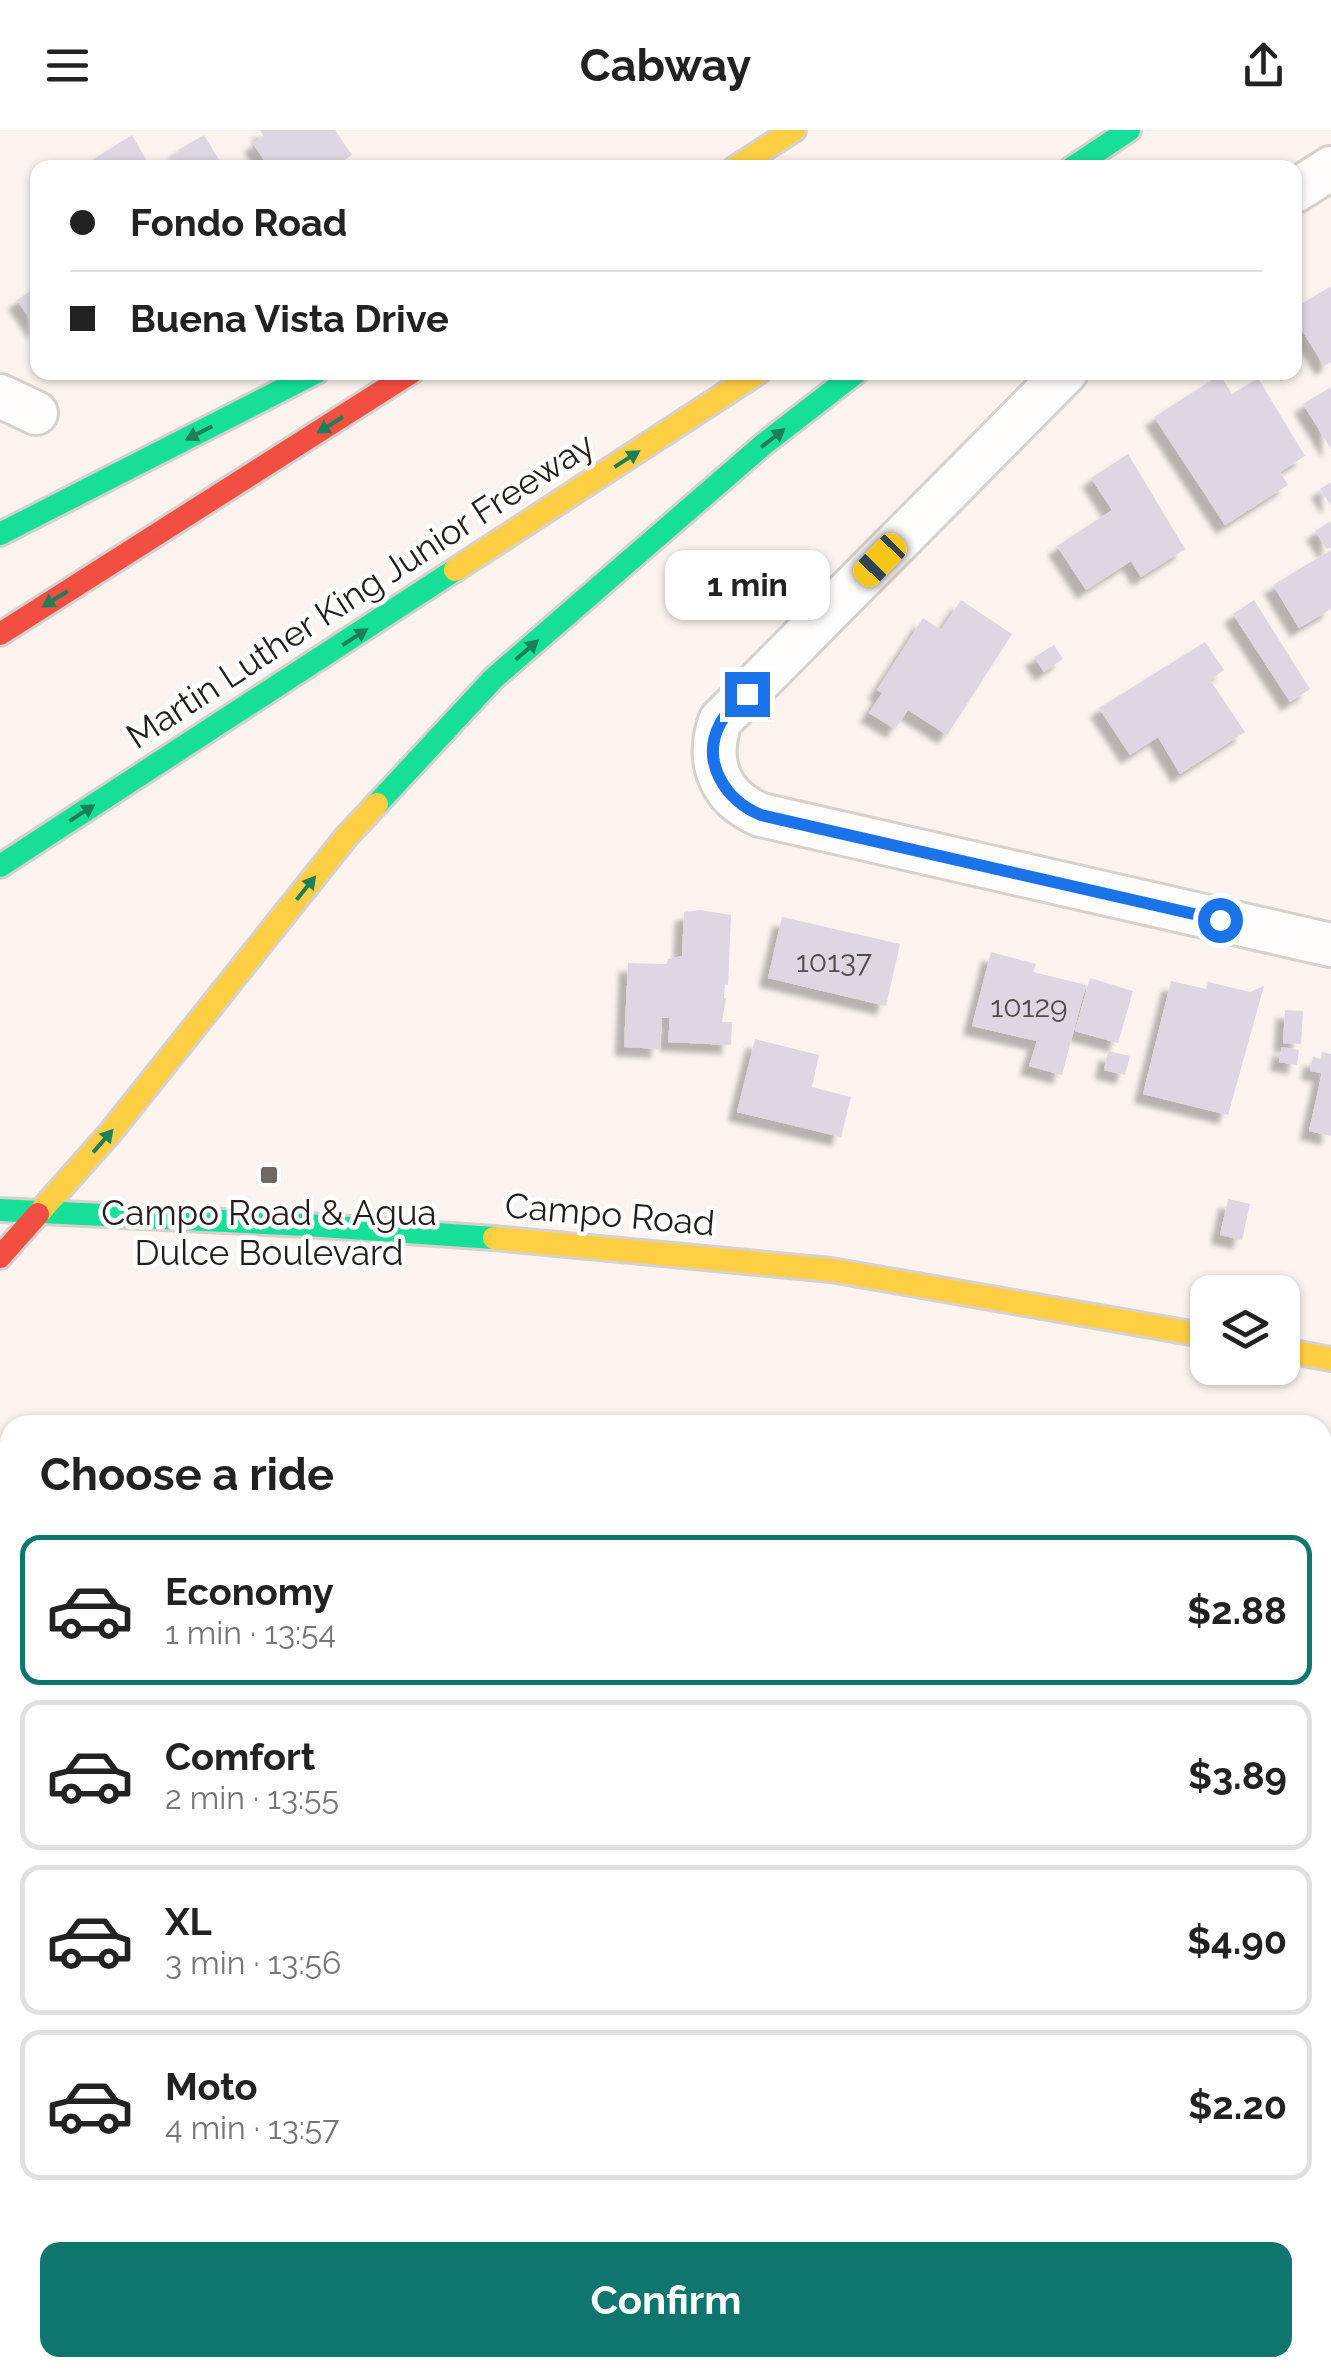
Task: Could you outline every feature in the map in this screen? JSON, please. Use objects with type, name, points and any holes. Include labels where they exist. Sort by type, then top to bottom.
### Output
[{"type":"main road","points":[[747,160],[794,130]]},
{"type":"main road","points":[[1084,160],[1129,130]]},
{"type":"main road","points":[[0,534],[300,380]]},
{"type":"main road","points":[[0,634],[399,380]]},
{"type":"main road","name":"Martin Luther King Junior Freeway","points":[[0,866],[747,380]]},
{"type":"main road","points":[[0,1257],[110,1133],[347,836],[494,678],[764,444],[847,380]]},
{"type":"main road","name":"Campo Road","points":[[0,1210],[518,1240],[831,1270],[1190,1333]]},
{"type":"main road","points":[[1300,1353],[1331,1359]]},
{"type":"street","points":[[1302,187],[1331,168]]},
{"type":"street","points":[[1058,380],[720,721],[714,754],[723,787],[733,800],[761,815],[1331,945]]},
{"type":"building","points":[[260,130],[335,130],[352,155],[345,160],[264,160],[253,143],[264,137]]},
{"type":"building","points":[[132,135],[146,160],[92,160]]},
{"type":"building","points":[[204,135],[219,160],[169,160],[180,153],[178,150]]},
{"type":"building","points":[[1331,286],[1331,362],[1324,366],[1302,330],[1302,304]]},
{"type":"building","points":[[30,291],[30,319],[17,300]]},
{"type":"building","points":[[1212,380],[1223,380],[1232,394],[1259,380],[1305,456],[1280,472],[1288,485],[1225,525],[1154,417]]},
{"type":"building","points":[[1331,387],[1331,449],[1303,404]]},
{"type":"building","points":[[1128,454],[1185,549],[1141,577],[1131,561],[1086,590],[1057,546],[1112,510],[1091,478]]},
{"type":"building","points":[[1331,482],[1331,506],[1320,489]]},
{"type":"building","points":[[1331,521],[1331,547],[1327,549],[1315,531]]},
{"type":"building","points":[[1331,550],[1331,609],[1299,628],[1273,585]]},
{"type":"building","points":[[961,600],[1012,634],[947,735],[908,710],[895,729],[869,713],[882,693],[877,690],[923,618],[941,630]]},
{"type":"building","points":[[1254,600],[1310,689],[1290,702],[1233,614]]},
{"type":"building","points":[[1205,642],[1224,670],[1210,680],[1245,732],[1180,774],[1158,737],[1130,755],[1099,708]]},
{"type":"building","points":[[1054,645],[1063,659],[1044,672],[1034,657]]},
{"type":"building","points":[[700,910],[731,915],[722,1022],[732,1022],[731,1045],[668,1042],[670,1018],[662,1018],[660,1049],[624,1047],[628,963],[667,964],[668,959],[682,956],[684,912]]},
{"type":"building","points":[[782,917],[900,944],[886,1006],[768,978]]},
{"type":"building","points":[[991,952],[1036,964],[1033,972],[1086,985],[1062,1075],[1029,1066],[1037,1041],[972,1026]]},
{"type":"building","points":[[1090,978],[1133,991],[1118,1043],[1075,1031]]},
{"type":"building","points":[[1171,981],[1206,989],[1208,982],[1250,992],[1264,986],[1228,1115],[1143,1094]]},
{"type":"building","points":[[1285,1010],[1303,1011],[1301,1044],[1283,1043]]},
{"type":"building","points":[[755,1039],[819,1055],[812,1087],[851,1097],[841,1137],[737,1112]]},
{"type":"building","points":[[1282,1047],[1299,1050],[1297,1065],[1279,1062]]},
{"type":"building","points":[[1108,1051],[1130,1056],[1125,1075],[1104,1070]]},
{"type":"building","points":[[1322,1052],[1331,1054],[1331,1136],[1309,1131],[1322,1073],[1310,1071],[1313,1057],[1321,1059]]},
{"type":"building","points":[[1228,1199],[1250,1204],[1242,1240],[1220,1235]]},
{"type":"traffic: fast","points":[[1084,160],[1129,130]]},
{"type":"traffic: fast","points":[[0,534],[301,380]]},
{"type":"traffic: fast","points":[[377,804],[494,678],[764,444],[847,380]]},
{"type":"traffic: fast","points":[[0,866],[455,570]]},
{"type":"traffic: fast","points":[[0,1210],[494,1238]]},
{"type":"traffic: slow","points":[[747,160],[794,130]]},
{"type":"traffic: slow","points":[[455,570],[747,380]]},
{"type":"traffic: slow","points":[[38,1214],[110,1133],[347,836],[377,804]]},
{"type":"traffic: slow","points":[[494,1238],[831,1270],[1190,1333]]},
{"type":"traffic: slow","points":[[1300,1353],[1331,1359]]},
{"type":"traffic: jam","points":[[0,634],[399,380]]},
{"type":"traffic: jam","points":[[0,1257],[38,1214]]},
{"type":"place","name":"Campo Road & Agua Dulce Boulevard","points":[[269,1175]]},
{"type":"route","points":[[747,694],[720,721],[714,754],[723,787],[746,809],[1220,920]]}]
